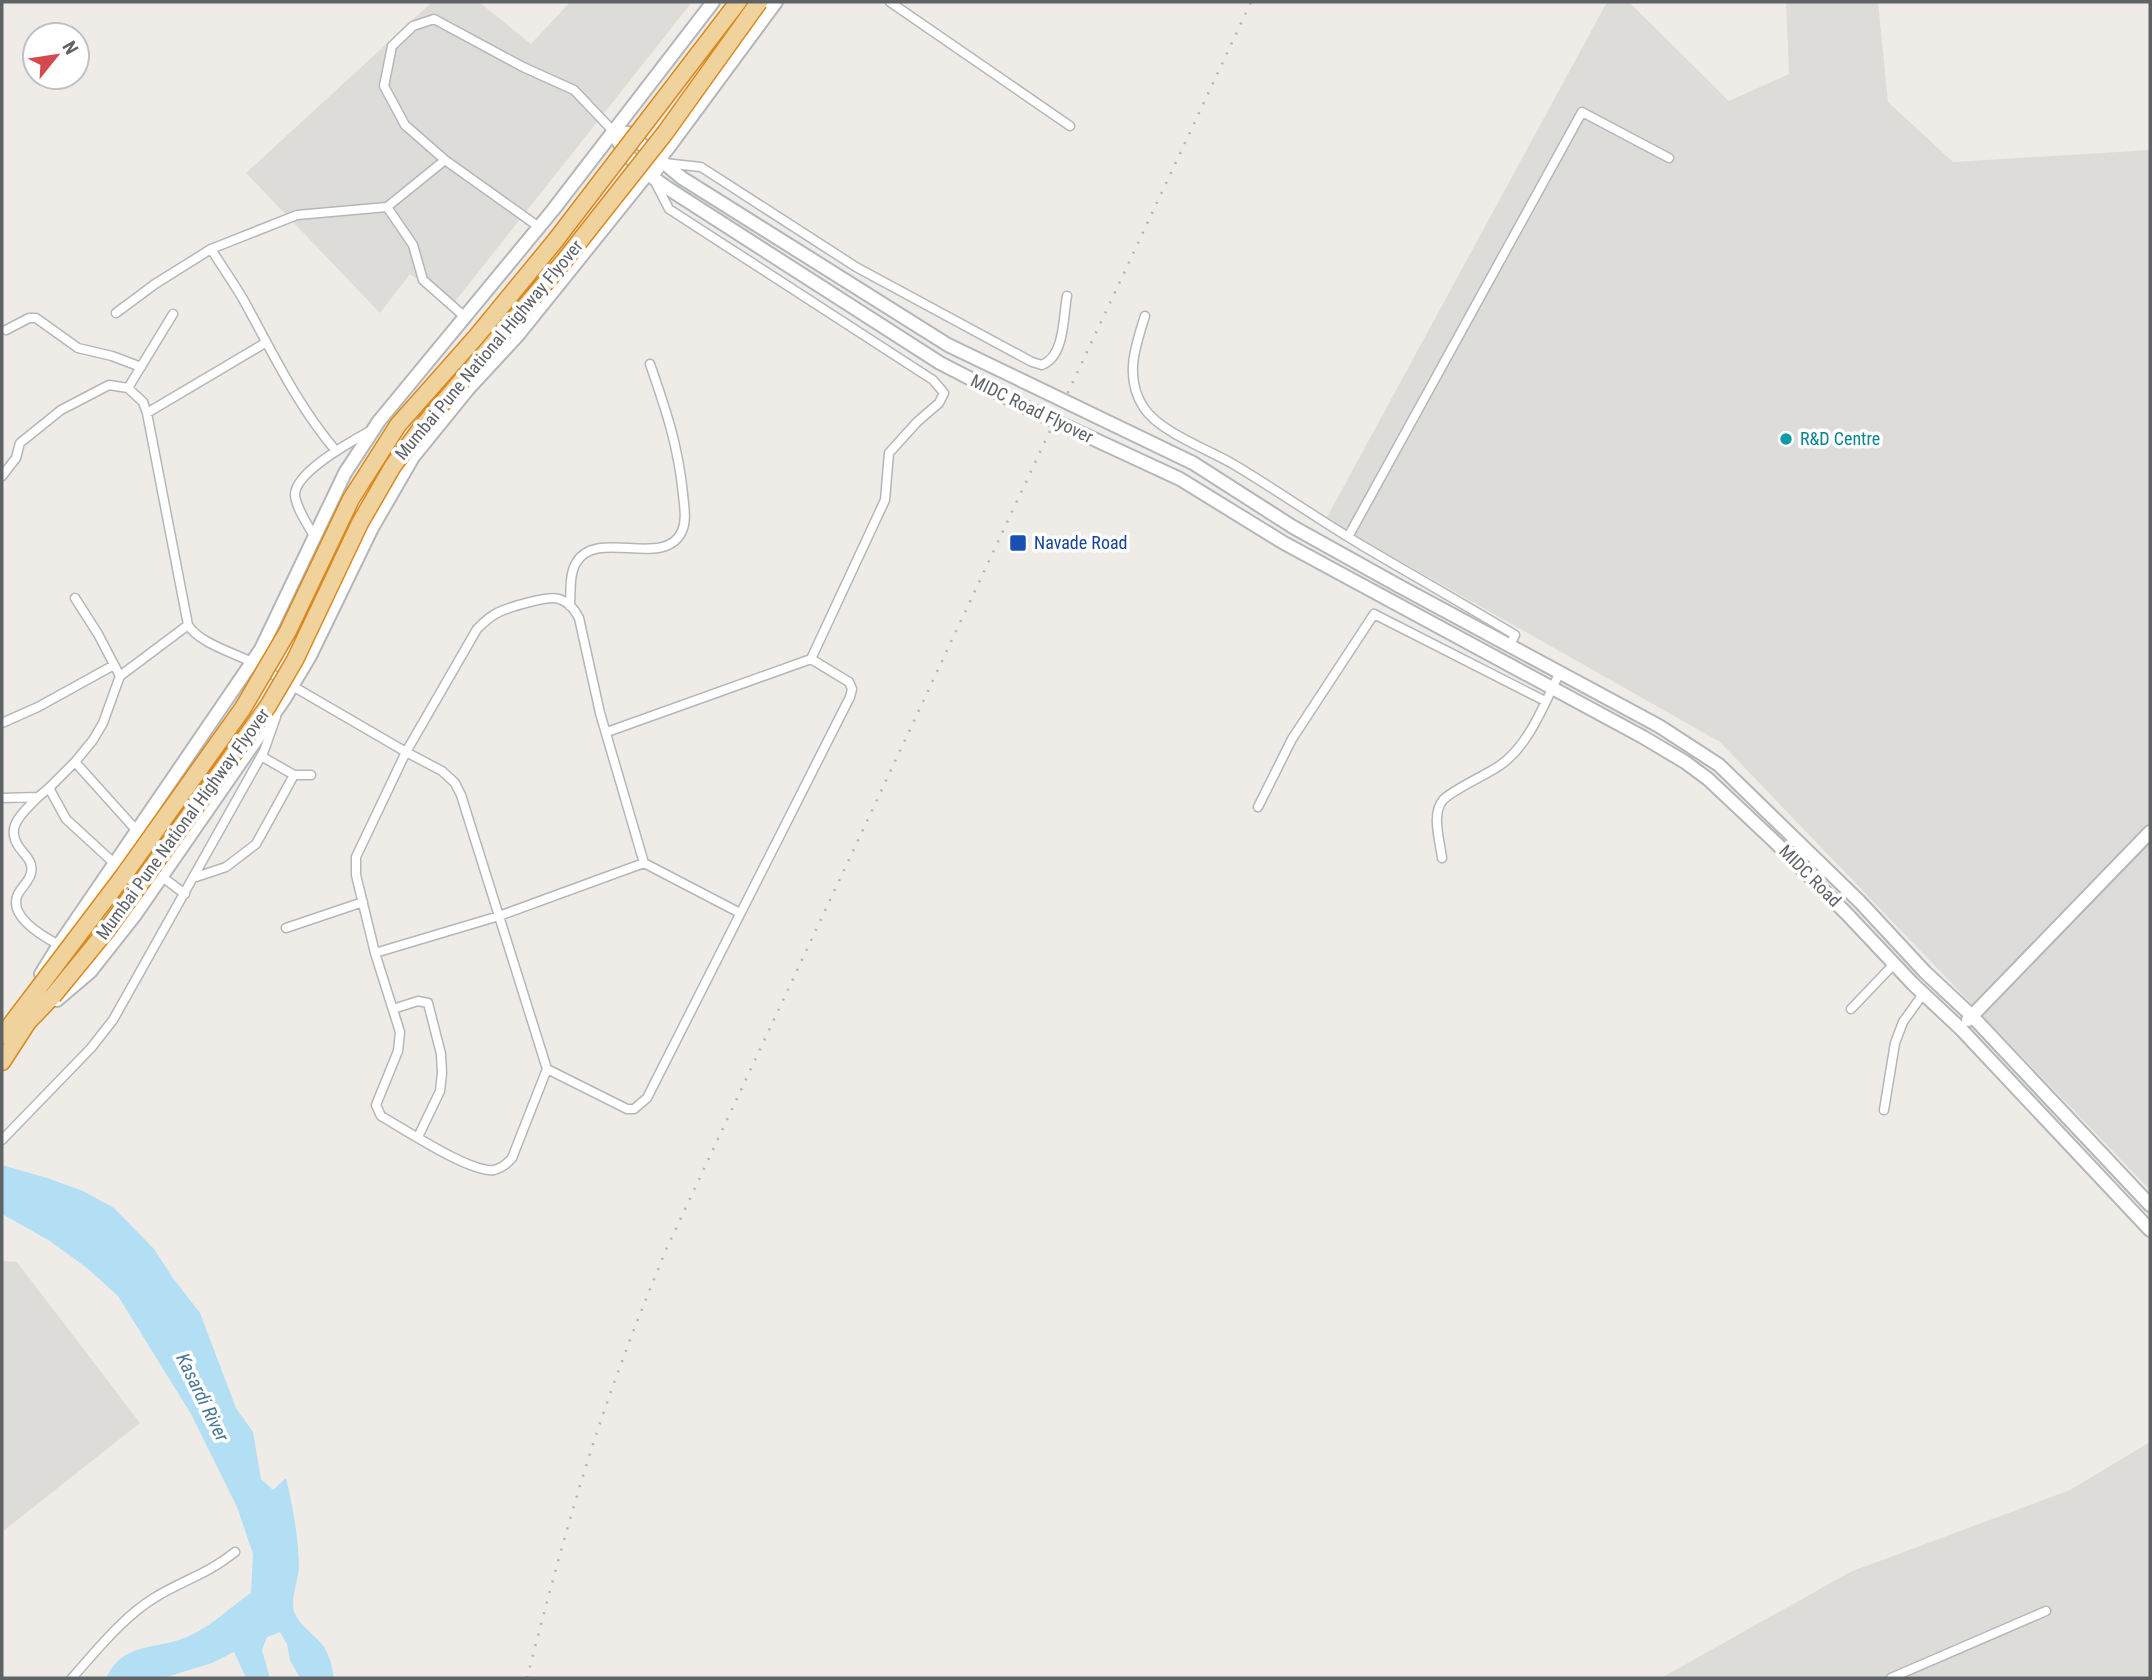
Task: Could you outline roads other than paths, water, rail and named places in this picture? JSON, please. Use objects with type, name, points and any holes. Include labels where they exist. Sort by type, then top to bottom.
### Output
[{"type":"highway","name":"Mumbai Pune National Highway Flyover","points":[[46,991],[124,875],[243,708],[288,631],[351,499],[391,434],[555,241],[738,2]]},
{"type":"highway","name":"Mumbai Pune National Highway Flyover","points":[[23,1018],[107,930],[268,706],[295,660],[360,523],[393,466],[422,427],[564,261],[665,133],[759,2]]},
{"type":"highway","points":[[2,1036],[23,1018]]},
{"type":"highway","points":[[2,1062],[23,1018]]},
{"type":"main road","points":[[23,1018],[59,945],[261,649],[345,473],[373,430],[539,227],[712,2]]},
{"type":"main road","points":[[23,1018],[90,972],[161,876],[292,686],[310,656],[372,528],[413,457],[650,176],[775,2]]},
{"type":"main road","name":"MIDC Road Flyover","points":[[1398,605],[1284,542],[1180,479],[1029,410],[940,363],[650,176],[619,145],[614,132],[628,134],[682,178],[948,345],[1193,463],[1293,527],[1404,588]]},
{"type":"main road","points":[[1398,605],[1404,588]]},
{"type":"main road","name":"MIDC Road","points":[[1404,588],[1659,726],[1719,765],[1790,832],[1925,972],[1972,1016],[2150,1205]]},
{"type":"main road","name":"MIDC Road","points":[[1398,605],[1667,751],[1708,779],[1777,844],[1923,994],[1960,1028],[2150,1230]]},
{"type":"main road","points":[[1960,1028],[2150,832]]},
{"type":"street","points":[[890,2],[1070,126]]},
{"type":"street","points":[[539,227],[444,160],[405,125],[384,86],[392,46],[413,26],[435,19],[512,61],[574,90],[614,132]]},
{"type":"street","points":[[1348,537],[1582,112],[1669,158]]},
{"type":"street","points":[[116,313],[211,248],[296,215],[387,207],[444,160]]},
{"type":"street","points":[[661,161],[701,167],[856,267],[1032,362],[1042,365],[1054,356],[1059,345],[1067,296]]},
{"type":"street","points":[[607,732],[811,659],[885,500],[889,453],[917,422],[939,403],[944,393],[933,380],[669,209],[650,176]]},
{"type":"street","points":[[387,207],[413,245],[423,279],[465,317]]},
{"type":"street","points":[[211,248],[310,420],[336,451]]},
{"type":"street","points":[[128,388],[173,314]]},
{"type":"street","points":[[1145,316],[1133,351],[1132,375],[1137,397],[1145,410],[1161,425],[1232,464],[1348,537],[1515,635],[1510,645]]},
{"type":"street","points":[[6,330],[29,318],[36,318],[78,348],[112,356],[141,367]]},
{"type":"street","points":[[147,413],[265,343]]},
{"type":"street","points":[[570,606],[572,574],[583,554],[592,549],[612,547],[646,550],[676,540],[682,531],[685,516],[680,462],[674,431],[650,364]]},
{"type":"street","points":[[2,476],[16,458],[20,443],[61,410],[109,385],[128,388],[143,402],[147,413],[156,471],[188,625],[193,633],[202,640],[253,662],[406,752],[442,771],[455,783],[547,1069],[512,1158],[501,1168],[485,1169],[465,1163],[381,1116],[376,1105],[400,1040],[375,953],[355,864],[356,856],[406,752],[477,629],[501,610],[551,597],[561,599],[570,606],[579,618],[600,713],[644,863],[740,913]]},
{"type":"street","points":[[314,536],[295,494],[303,479],[336,451],[373,430]]},
{"type":"street","points":[[75,598],[120,676]]},
{"type":"street","points":[[1258,807],[1292,739],[1374,614],[1545,701]]},
{"type":"street","points":[[59,945],[37,934],[25,921],[16,903],[16,897],[32,869],[31,863],[16,843],[13,831],[16,821],[75,762],[103,723],[120,676],[188,625]]},
{"type":"street","points":[[547,1069],[627,1109],[640,1105],[647,1098],[850,697],[852,689],[849,682],[811,659]]},
{"type":"street","points":[[2,723],[38,707],[114,665]]},
{"type":"street","points":[[1442,858],[1438,811],[1444,799],[1514,753],[1524,742],[1560,672]]},
{"type":"street","points":[[4,1138],[91,1048],[113,1020],[261,756],[280,705]]},
{"type":"street","points":[[261,756],[294,775],[311,775]]},
{"type":"street","points":[[75,762],[137,831]]},
{"type":"street","points":[[193,878],[226,867],[256,844],[294,775]]},
{"type":"street","points":[[50,788],[66,819],[115,864]]},
{"type":"street","points":[[2,798],[38,797]]},
{"type":"street","points":[[375,953],[499,916],[644,863]]},
{"type":"street","points":[[161,876],[185,894]]},
{"type":"street","points":[[286,928],[363,902]]},
{"type":"street","points":[[1851,1009],[1894,964]]},
{"type":"street","points":[[1884,1110],[1895,1043],[1903,1022],[1923,994]]},
{"type":"street","points":[[393,1009],[418,1001],[428,1003],[441,1054],[440,1091],[418,1137]]},
{"type":"street","points":[[72,1678],[112,1634],[147,1604],[199,1577],[235,1552]]},
{"type":"street","points":[[1891,1678],[2046,1611]]},
{"type":"water","name":"Kasardi River","points":[[2,1165],[83,1191],[114,1208],[154,1249],[200,1313],[236,1408],[253,1432],[261,1479],[273,1490],[286,1478],[295,1522],[299,1571],[293,1608],[300,1622],[326,1651],[334,1678],[300,1678],[280,1632],[267,1637],[262,1650],[270,1678],[246,1678],[234,1652],[212,1663],[163,1678],[106,1678],[113,1666],[132,1652],[177,1641],[197,1632],[251,1593],[253,1554],[237,1507],[191,1414],[118,1296],[87,1268],[50,1241],[2,1214]]},
{"type":"railway","points":[[527,1678],[559,1556],[596,1435],[665,1252],[1251,2]]},
{"type":"place","name":"R&D Centre","points":[[1786,439]]},
{"type":"place","name":"Navade Road","points":[[1018,543]]}]
